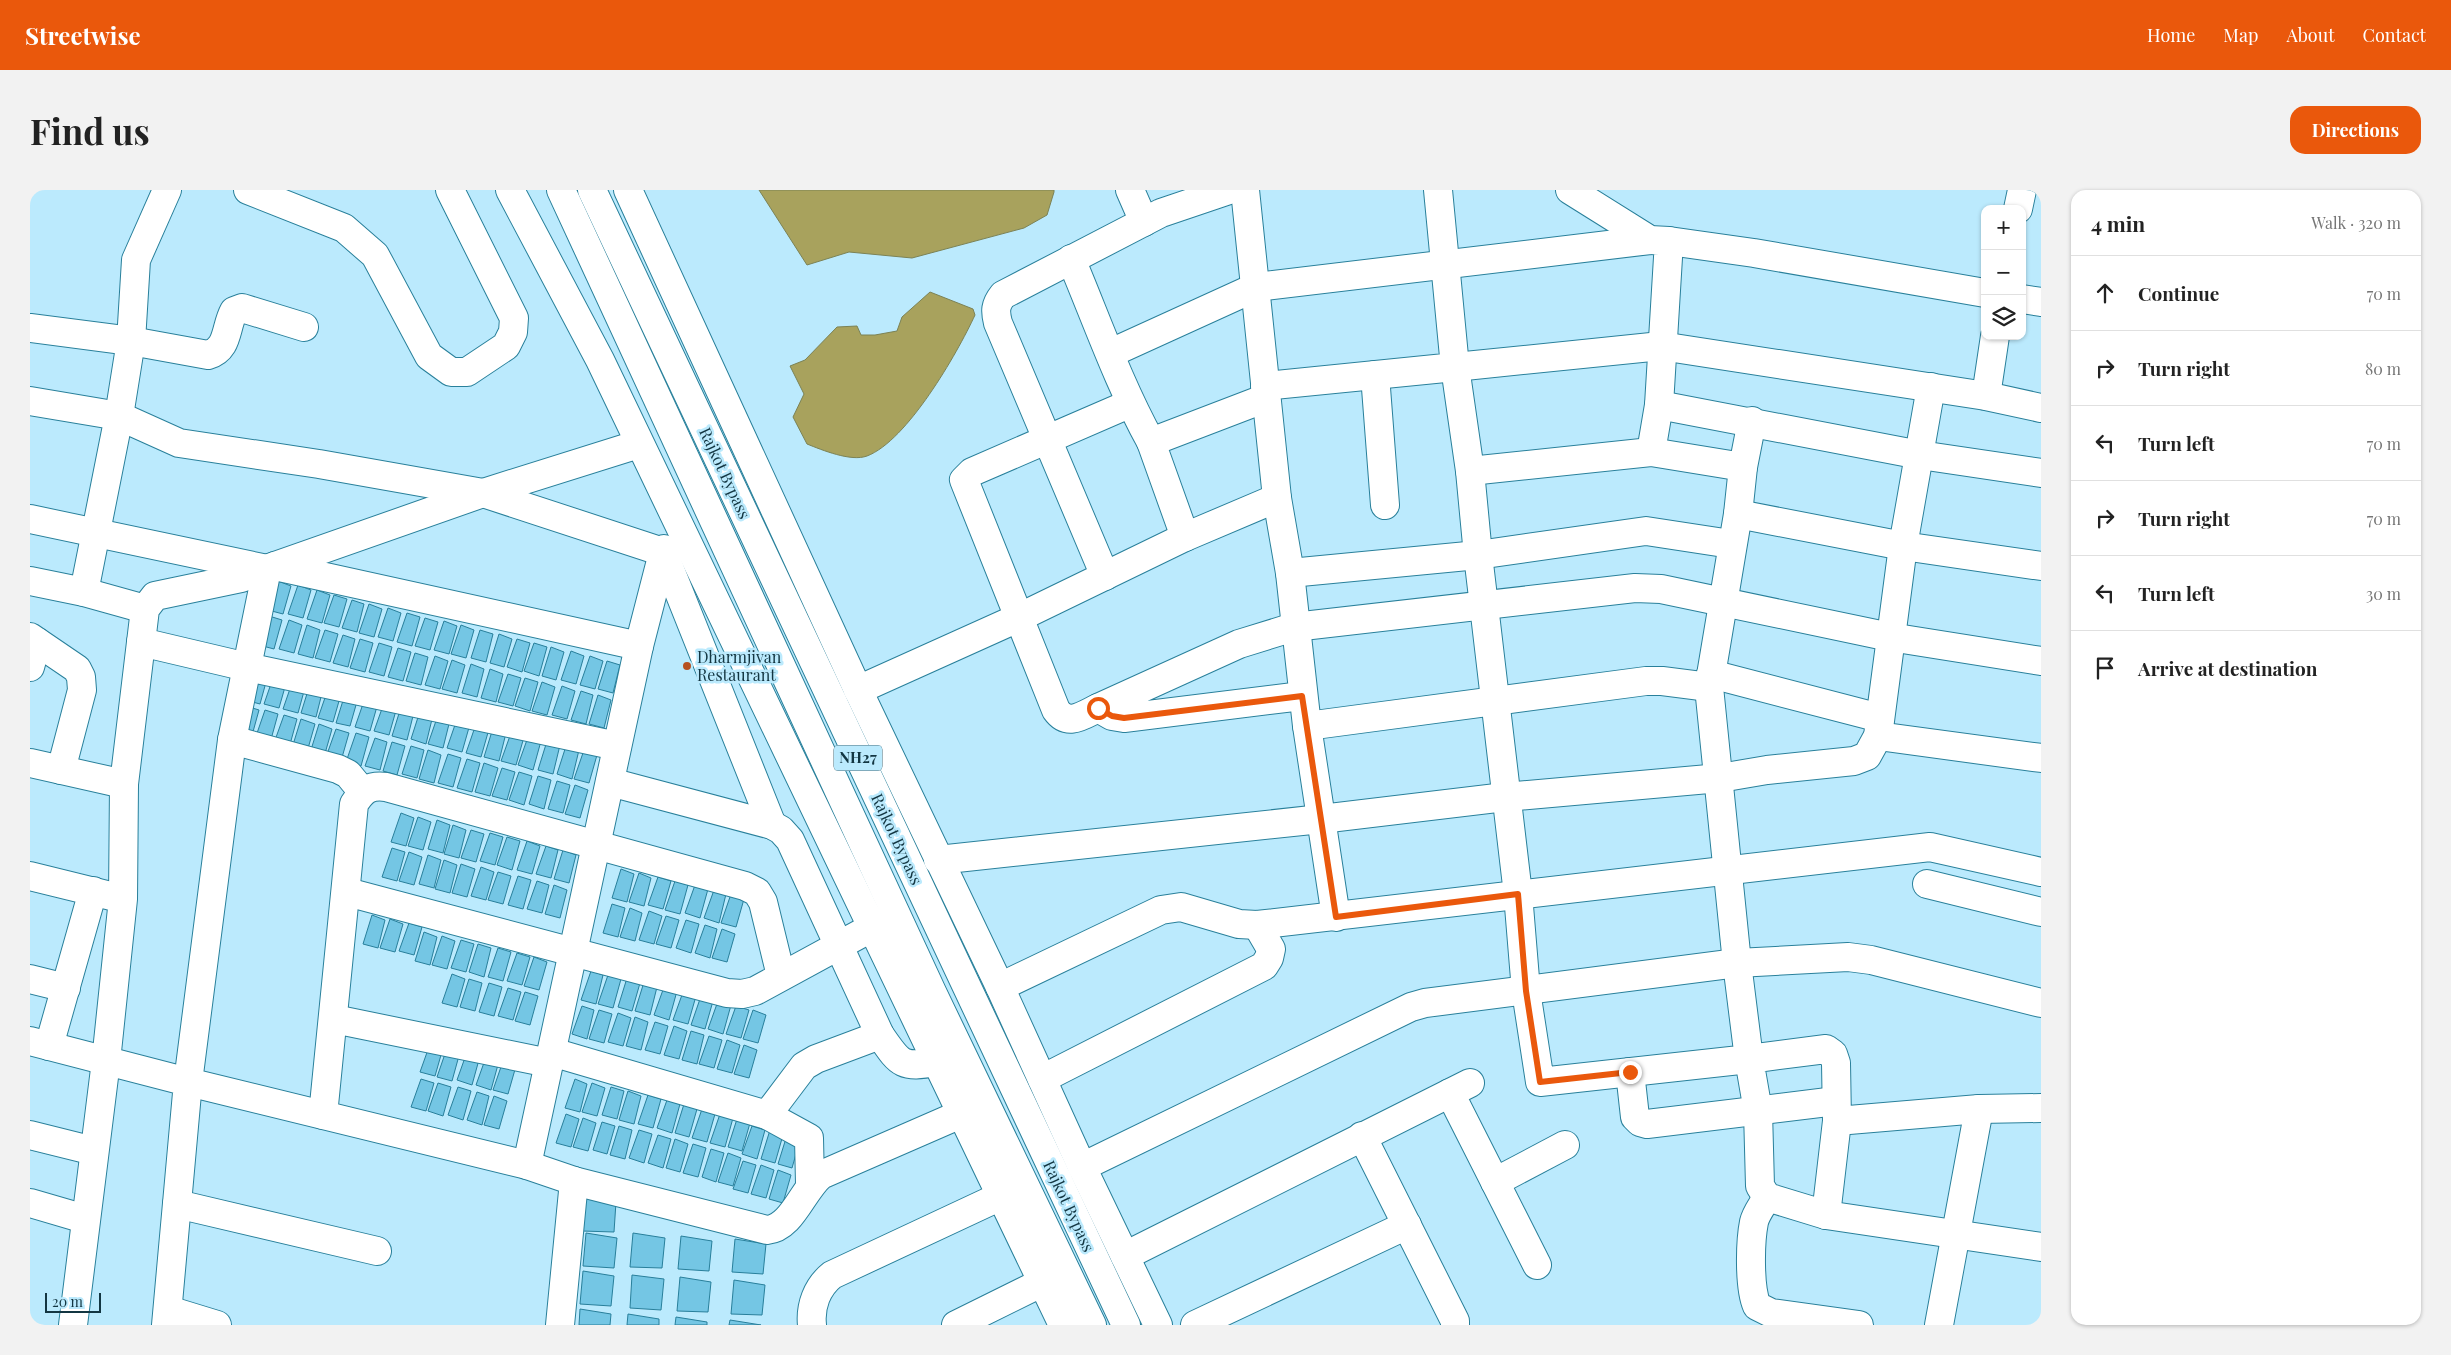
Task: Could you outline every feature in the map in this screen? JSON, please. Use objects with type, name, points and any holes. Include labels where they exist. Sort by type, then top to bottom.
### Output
[{"type":"main road","points":[[84,592],[98,533],[131,341],[136,260],[167,190]]},
{"type":"main road","points":[[248,190],[344,228],[363,243],[375,255],[429,356],[451,372],[467,372],[506,346],[513,332],[514,318],[450,190]]},
{"type":"main road","points":[[510,190],[600,360],[1063,1325]]},
{"type":"main road","name":"Rajkot Bypass","points":[[561,190],[932,992],[1092,1325]]},
{"type":"main road","name":"Rajkot Bypass","points":[[592,190],[1126,1325]]},
{"type":"main road","points":[[628,190],[858,690],[1000,987],[1082,1167],[1158,1325]]},
{"type":"main road","points":[[1130,190],[1144,222]]},
{"type":"main road","points":[[1105,576],[995,313],[996,304],[1004,296],[1071,259],[1161,213],[1229,190]]},
{"type":"main road","points":[[1245,190],[1277,498],[1290,573],[1302,696],[1336,917]]},
{"type":"main road","points":[[1438,190],[1455,367],[1470,470],[1505,797],[1518,894],[1526,991],[1540,1082],[1826,1049],[1833,1054],[1836,1063],[1837,1111],[1826,1215]]},
{"type":"main road","points":[[1570,190],[1660,240]]},
{"type":"main road","points":[[2019,205],[2022,190]]},
{"type":"main road","points":[[1111,353],[1256,286],[1660,240],[1754,253],[1981,292]]},
{"type":"main road","points":[[1651,452],[1659,405],[1661,346],[1660,240]]},
{"type":"main road","points":[[1071,259],[1111,353],[1129,404],[1151,442],[1185,537]]},
{"type":"main road","points":[[2026,300],[2041,302]]},
{"type":"main road","points":[[30,328],[131,341],[208,355],[217,352],[223,346],[234,311],[242,308],[304,327]]},
{"type":"main road","points":[[1986,396],[1994,340]]},
{"type":"main road","points":[[1151,442],[1266,392],[1375,376],[1661,346],[1931,387],[2041,408]]},
{"type":"main road","points":[[1375,376],[1385,505]]},
{"type":"main road","points":[[938,860],[1321,819],[1505,797],[1720,778],[1767,770],[1854,762],[1867,756],[1879,727],[1903,546],[1931,387]]},
{"type":"main road","points":[[30,400],[119,416],[180,443],[319,464],[483,494],[663,552]]},
{"type":"main road","points":[[1129,404],[1048,437],[972,472],[964,480],[1018,618],[1061,717],[1067,720],[1076,718],[1238,644],[1294,627],[1484,607],[1635,588],[1661,589],[1890,637],[2041,661]]},
{"type":"main road","points":[[1659,405],[1920,454],[2041,473]]},
{"type":"main road","points":[[1752,421],[1710,680],[1737,963],[1749,1059],[1758,1110],[1760,1186],[1767,1198],[1826,1215],[2041,1248]]},
{"type":"main road","points":[[74,1325],[85,1219],[106,1061],[123,899],[124,784],[145,609],[155,596],[241,578],[483,494],[639,444]]},
{"type":"main road","points":[[1470,470],[1651,452],[1743,468]]},
{"type":"main road","points":[[858,690],[1018,618],[1185,537],[1277,498]]},
{"type":"main road","points":[[528,1165],[639,646],[673,514]]},
{"type":"main road","points":[[1738,514],[1903,546],[2041,566]]},
{"type":"main road","points":[[30,519],[639,646]]},
{"type":"main road","points":[[1290,573],[1478,555],[1646,531],[1731,544]]},
{"type":"main road","points":[[663,552],[772,825]]},
{"type":"main road","points":[[217,1325],[167,1317],[188,1082],[232,740],[247,667],[271,568]]},
{"type":"main road","points":[[30,581],[84,592],[145,609]]},
{"type":"main road","points":[[141,642],[247,667],[618,746]]},
{"type":"main road","points":[[32,649],[77,669],[81,677],[82,690],[61,770]]},
{"type":"main road","points":[[1307,726],[1646,681],[1710,680],[1879,727],[2041,758]]},
{"type":"main road","points":[[728,716],[760,695]]},
{"type":"main road","points":[[1098,708],[1112,716],[1124,718],[1302,696]]},
{"type":"main road","points":[[232,740],[338,769],[348,774],[362,791]]},
{"type":"main road","points":[[30,763],[124,784]]},
{"type":"main road","points":[[610,782],[772,825],[781,830],[790,840],[880,1035],[894,1055],[904,1064],[912,1066],[936,1062]]},
{"type":"main road","points":[[323,1115],[347,892],[354,804],[362,791],[374,786],[386,787],[745,886],[757,892],[763,902],[781,976]]},
{"type":"main road","points":[[1000,987],[1161,910],[1181,907],[1239,924],[1257,925],[1930,847],[2041,872]]},
{"type":"main road","points":[[30,876],[123,899]]},
{"type":"main road","points":[[1927,884],[2041,912]]},
{"type":"main road","points":[[93,891],[66,988],[40,1043],[188,1082],[528,1165],[574,1182],[767,1230],[776,1229],[785,1223],[810,1184],[821,1175],[962,1114]]},
{"type":"main road","points":[[347,892],[573,954],[727,993],[742,994],[755,991],[872,928]]},
{"type":"main road","points":[[1042,1079],[1264,966],[1269,958],[1271,949],[1257,925]]},
{"type":"main road","points":[[1082,1167],[1411,1007],[1426,1003],[1737,963],[1860,958],[2041,1003]]},
{"type":"main road","points":[[30,979],[66,988]]},
{"type":"main road","points":[[334,1019],[551,1058],[767,1115],[809,1138],[810,1184]]},
{"type":"main road","points":[[767,1115],[804,1066],[816,1059],[880,1035]]},
{"type":"main road","points":[[1630,1072],[1636,1117],[1640,1122],[1647,1124],[1758,1110],[1837,1111],[2041,1108]]},
{"type":"main road","points":[[1125,1256],[1460,1088],[1495,1182],[1537,1265]]},
{"type":"main road","points":[[1939,1325],[1979,1109]]},
{"type":"main road","points":[[30,1135],[94,1151]]},
{"type":"main road","points":[[1362,1136],[1456,1321],[1455,1325]]},
{"type":"main road","points":[[1495,1182],[1565,1146]]},
{"type":"main road","points":[[560,1325],[574,1182]]},
{"type":"main road","points":[[812,1325],[812,1309],[819,1290],[824,1281],[832,1275],[1001,1196]]},
{"type":"main road","points":[[1767,1198],[1755,1220],[1752,1235],[1752,1296],[1756,1306],[1771,1313],[1859,1325]]},
{"type":"main road","points":[[30,1203],[85,1219]]},
{"type":"main road","points":[[177,1204],[377,1251]]},
{"type":"main road","points":[[1195,1325],[1407,1225]]},
{"type":"main road","points":[[956,1325],[1043,1282]]},
{"type":"shaded area","points":[[759,190],[1054,190],[1054,192],[1047,215],[1024,228],[912,258],[849,252],[807,265]]},
{"type":"shaded area","points":[[930,292],[973,309],[975,315],[943,373],[914,415],[882,447],[867,456],[853,458],[828,452],[807,444],[793,417],[804,394],[790,366],[805,360],[837,327],[857,326],[861,335],[875,335],[897,331],[902,317]]},
{"type":"building","points":[[278,581],[291,586],[283,614],[268,610]]},
{"type":"building","points":[[298,585],[311,590],[303,618],[288,614]]},
{"type":"building","points":[[317,590],[330,595],[322,623],[307,619]]},
{"type":"building","points":[[334,595],[347,599],[339,627],[324,623]]},
{"type":"building","points":[[352,600],[364,604],[357,632],[342,628]]},
{"type":"building","points":[[369,604],[382,609],[374,637],[359,633]]},
{"type":"building","points":[[388,608],[401,613],[393,641],[378,637]]},
{"type":"building","points":[[407,613],[420,617],[412,646],[397,642]]},
{"type":"building","points":[[269,616],[282,620],[274,649],[259,645]]},
{"type":"building","points":[[425,618],[438,622],[430,650],[415,646]]},
{"type":"building","points":[[289,620],[302,625],[294,653],[279,649]]},
{"type":"building","points":[[444,621],[457,626],[449,654],[434,650]]},
{"type":"building","points":[[307,625],[320,630],[313,658],[298,654]]},
{"type":"building","points":[[461,625],[474,630],[466,658],[451,654]]},
{"type":"building","points":[[325,630],[338,634],[330,662],[315,658]]},
{"type":"building","points":[[480,630],[493,634],[486,662],[471,658]]},
{"type":"building","points":[[499,634],[512,639],[504,667],[490,663]]},
{"type":"building","points":[[343,635],[355,639],[348,667],[333,663]]},
{"type":"building","points":[[360,639],[373,643],[365,672],[350,668]]},
{"type":"building","points":[[517,639],[530,643],[522,672],[507,667]]},
{"type":"building","points":[[379,643],[392,647],[384,676],[369,672]]},
{"type":"building","points":[[534,643],[547,647],[539,676],[524,671]]},
{"type":"building","points":[[551,647],[564,652],[556,680],[542,676]]},
{"type":"building","points":[[398,648],[411,652],[403,681],[388,677]]},
{"type":"building","points":[[571,651],[584,656],[576,684],[561,680]]},
{"type":"building","points":[[415,653],[428,657],[421,685],[406,681]]},
{"type":"building","points":[[435,656],[448,661],[440,689],[425,685]]},
{"type":"building","points":[[590,656],[603,661],[595,689],[580,685]]},
{"type":"building","points":[[452,660],[465,665],[457,693],[442,689]]},
{"type":"building","points":[[607,661],[620,665],[613,693],[598,689]]},
{"type":"building","points":[[471,664],[484,669],[477,697],[462,693]]},
{"type":"building","points":[[490,669],[503,674],[496,702],[481,698]]},
{"type":"building","points":[[255,671],[268,675],[260,704],[245,700]]},
{"type":"building","points":[[508,674],[521,678],[513,706],[498,702]]},
{"type":"building","points":[[274,675],[287,680],[279,708],[264,704]]},
{"type":"building","points":[[525,678],[538,682],[530,711],[515,706]]},
{"type":"building","points":[[293,680],[306,684],[298,713],[283,709]]},
{"type":"building","points":[[542,682],[555,687],[547,715],[532,711]]},
{"type":"building","points":[[310,684],[323,689],[316,717],[301,713]]},
{"type":"building","points":[[562,686],[575,691],[567,719],[552,715]]},
{"type":"building","points":[[328,689],[341,694],[333,722],[318,718]]},
{"type":"building","points":[[581,691],[593,695],[586,724],[571,720]]},
{"type":"building","points":[[345,694],[358,698],[350,726],[336,723]]},
{"type":"building","points":[[598,695],[611,700],[604,728],[589,724]]},
{"type":"building","points":[[365,698],[378,703],[370,731],[355,727]]},
{"type":"building","points":[[384,703],[397,707],[389,735],[374,731]]},
{"type":"building","points":[[246,706],[259,710],[251,739],[236,735]]},
{"type":"building","points":[[401,707],[414,712],[407,740],[392,736]]},
{"type":"building","points":[[265,710],[278,714],[270,743],[255,739]]},
{"type":"building","points":[[420,711],[433,715],[426,744],[411,739]]},
{"type":"building","points":[[284,715],[297,719],[289,748],[274,743]]},
{"type":"building","points":[[438,715],[450,720],[443,748],[428,744]]},
{"type":"building","points":[[301,719],[315,724],[307,752],[292,748]]},
{"type":"building","points":[[457,719],[470,724],[462,752],[447,748]]},
{"type":"building","points":[[319,724],[332,729],[324,757],[310,753]]},
{"type":"building","points":[[476,724],[489,729],[481,757],[466,753]]},
{"type":"building","points":[[493,728],[506,733],[499,761],[484,757]]},
{"type":"building","points":[[336,729],[349,733],[341,761],[326,757]]},
{"type":"building","points":[[356,733],[369,737],[361,766],[346,762]]},
{"type":"building","points":[[511,733],[524,737],[516,765],[501,761]]},
{"type":"building","points":[[528,737],[541,741],[533,770],[518,765]]},
{"type":"building","points":[[375,738],[387,742],[380,770],[365,766]]},
{"type":"building","points":[[547,741],[560,745],[553,774],[538,770]]},
{"type":"building","points":[[392,742],[405,746],[397,775],[383,771]]},
{"type":"building","points":[[411,746],[424,750],[417,778],[402,774]]},
{"type":"building","points":[[566,746],[579,750],[572,779],[557,774]]},
{"type":"building","points":[[428,750],[441,755],[434,783],[419,779]]},
{"type":"building","points":[[584,750],[597,755],[589,783],[574,779]]},
{"type":"building","points":[[448,754],[461,758],[453,787],[438,783]]},
{"type":"building","points":[[467,759],[480,763],[472,792],[457,788]]},
{"type":"building","points":[[484,763],[498,768],[490,796],[475,792]]},
{"type":"building","points":[[502,768],[515,772],[507,800],[492,796]]},
{"type":"building","points":[[519,772],[532,776],[524,805],[509,800]]},
{"type":"building","points":[[538,776],[551,780],[544,809],[529,804]]},
{"type":"building","points":[[557,781],[570,785],[563,813],[548,809]]},
{"type":"building","points":[[575,785],[588,790],[580,818],[565,814]]},
{"type":"building","points":[[401,813],[414,818],[406,846],[391,842]]},
{"type":"building","points":[[418,817],[431,822],[423,850],[408,846]]},
{"type":"building","points":[[437,820],[450,825],[443,853],[428,849]]},
{"type":"building","points":[[453,825],[466,830],[459,858],[444,854]]},
{"type":"building","points":[[471,830],[484,834],[476,862],[461,858]]},
{"type":"building","points":[[490,833],[503,837],[495,865],[480,861]]},
{"type":"building","points":[[507,837],[520,841],[512,870],[497,865]]},
{"type":"building","points":[[527,841],[540,846],[532,874],[517,870]]},
{"type":"building","points":[[546,846],[558,850],[551,878],[536,874]]},
{"type":"building","points":[[392,848],[405,852],[397,881],[382,877]]},
{"type":"building","points":[[563,850],[576,855],[569,883],[554,879]]},
{"type":"building","points":[[409,852],[422,857],[414,885],[399,881]]},
{"type":"building","points":[[428,855],[441,860],[434,888],[419,884]]},
{"type":"building","points":[[444,860],[457,865],[450,893],[435,889]]},
{"type":"building","points":[[461,864],[475,869],[467,897],[452,893]]},
{"type":"building","points":[[481,867],[494,872],[486,900],[471,896]]},
{"type":"building","points":[[621,869],[634,874],[627,902],[612,898]]},
{"type":"building","points":[[498,872],[511,876],[503,904],[488,900]]},
{"type":"building","points":[[639,873],[651,878],[644,906],[629,902]]},
{"type":"building","points":[[518,876],[531,880],[523,909],[508,905]]},
{"type":"building","points":[[658,877],[671,881],[663,909],[648,905]]},
{"type":"building","points":[[537,881],[549,885],[542,913],[527,909]]},
{"type":"building","points":[[675,881],[688,885],[680,914],[665,910]]},
{"type":"building","points":[[554,885],[567,890],[560,918],[545,914]]},
{"type":"building","points":[[695,885],[708,889],[700,918],[685,913]]},
{"type":"building","points":[[714,890],[726,894],[719,923],[704,918]]},
{"type":"building","points":[[731,894],[744,899],[736,927],[721,923]]},
{"type":"building","points":[[612,904],[625,908],[618,937],[603,933]]},
{"type":"building","points":[[630,908],[642,913],[635,941],[620,937]]},
{"type":"building","points":[[649,911],[662,916],[654,944],[639,940]]},
{"type":"building","points":[[372,915],[385,920],[378,948],[363,944]]},
{"type":"building","points":[[666,916],[679,920],[671,948],[656,944]]},
{"type":"building","points":[[390,919],[403,924],[395,952],[380,948]]},
{"type":"building","points":[[686,920],[699,924],[691,953],[676,948]]},
{"type":"building","points":[[409,923],[422,927],[414,955],[399,951]]},
{"type":"building","points":[[705,925],[717,929],[710,958],[695,953]]},
{"type":"building","points":[[722,929],[735,934],[727,962],[712,958]]},
{"type":"building","points":[[424,932],[437,937],[430,965],[415,961]]},
{"type":"building","points":[[442,936],[455,941],[447,969],[432,965]]},
{"type":"building","points":[[461,940],[474,944],[466,972],[451,968]]},
{"type":"building","points":[[478,944],[491,948],[484,977],[469,972]]},
{"type":"building","points":[[498,948],[511,952],[503,981],[488,977]]},
{"type":"building","points":[[517,953],[530,957],[522,985],[507,981]]},
{"type":"building","points":[[534,957],[547,962],[539,990],[524,986]]},
{"type":"building","points":[[591,971],[603,975],[596,1004],[581,1000]]},
{"type":"building","points":[[452,974],[465,979],[457,1007],[442,1003]]},
{"type":"building","points":[[608,975],[621,979],[613,1008],[598,1004]]},
{"type":"building","points":[[627,978],[640,983],[632,1011],[618,1007]]},
{"type":"building","points":[[469,979],[482,983],[475,1011],[460,1007]]},
{"type":"building","points":[[644,982],[657,987],[650,1015],[635,1011]]},
{"type":"building","points":[[489,983],[502,987],[494,1016],[479,1012]]},
{"type":"building","points":[[664,987],[677,991],[669,1020],[654,1015]]},
{"type":"building","points":[[508,988],[521,992],[513,1020],[498,1016]]},
{"type":"building","points":[[525,992],[538,996],[530,1025],[515,1021]]},
{"type":"building","points":[[683,992],[696,996],[688,1024],[673,1020]]},
{"type":"building","points":[[701,996],[713,1001],[705,1029],[691,1025]]},
{"type":"building","points":[[718,1001],[731,1005],[723,1034],[708,1029]]},
{"type":"building","points":[[582,1006],[594,1010],[587,1039],[572,1034]]},
{"type":"building","points":[[736,1006],[749,1010],[741,1038],[726,1034]]},
{"type":"building","points":[[599,1010],[612,1014],[604,1043],[589,1039]]},
{"type":"building","points":[[753,1010],[766,1015],[758,1043],[743,1039]]},
{"type":"building","points":[[618,1013],[631,1018],[623,1046],[608,1042]]},
{"type":"building","points":[[635,1017],[648,1022],[641,1050],[626,1046]]},
{"type":"building","points":[[655,1022],[668,1026],[660,1054],[645,1050]]},
{"type":"building","points":[[674,1026],[687,1031],[679,1059],[664,1055]]},
{"type":"building","points":[[691,1031],[704,1035],[697,1064],[682,1060]]},
{"type":"building","points":[[709,1036],[722,1040],[714,1068],[699,1064]]},
{"type":"building","points":[[727,1040],[740,1045],[732,1073],[717,1069]]},
{"type":"building","points":[[430,1044],[443,1048],[435,1076],[420,1072]]},
{"type":"building","points":[[744,1045],[757,1050],[749,1078],[734,1074]]},
{"type":"building","points":[[447,1048],[460,1052],[452,1081],[437,1077]]},
{"type":"building","points":[[467,1052],[480,1056],[472,1085],[457,1080]]},
{"type":"building","points":[[486,1057],[499,1061],[491,1090],[476,1085]]},
{"type":"building","points":[[503,1061],[516,1066],[508,1094],[493,1090]]},
{"type":"building","points":[[421,1079],[434,1083],[426,1111],[411,1107]]},
{"type":"building","points":[[575,1079],[587,1084],[580,1112],[565,1108]]},
{"type":"building","points":[[438,1083],[451,1087],[443,1116],[428,1111]]},
{"type":"building","points":[[592,1083],[605,1088],[597,1116],[582,1112]]},
{"type":"building","points":[[458,1087],[471,1091],[463,1120],[448,1115]]},
{"type":"building","points":[[611,1087],[624,1091],[617,1119],[602,1115]]},
{"type":"building","points":[[628,1091],[641,1096],[634,1124],[619,1120]]},
{"type":"building","points":[[477,1092],[489,1096],[482,1125],[467,1120]]},
{"type":"building","points":[[648,1095],[661,1099],[653,1128],[638,1124]]},
{"type":"building","points":[[494,1096],[507,1101],[499,1129],[484,1125]]},
{"type":"building","points":[[667,1100],[680,1104],[672,1133],[657,1128]]},
{"type":"building","points":[[684,1104],[697,1109],[689,1137],[675,1133]]},
{"type":"building","points":[[702,1109],[715,1114],[707,1142],[692,1138]]},
{"type":"building","points":[[566,1114],[579,1119],[571,1147],[556,1143]]},
{"type":"building","points":[[720,1114],[733,1118],[725,1147],[710,1143]]},
{"type":"building","points":[[583,1118],[596,1123],[588,1151],[573,1147]]},
{"type":"building","points":[[737,1119],[750,1123],[742,1151],[728,1147]]},
{"type":"building","points":[[602,1122],[615,1126],[607,1154],[593,1150]]},
{"type":"building","points":[[619,1126],[632,1130],[625,1159],[610,1155]]},
{"type":"building","points":[[752,1126],[765,1130],[757,1159],[742,1154]]},
{"type":"building","points":[[639,1130],[652,1134],[644,1163],[629,1158]]},
{"type":"building","points":[[770,1130],[783,1135],[775,1163],[761,1159]]},
{"type":"building","points":[[658,1135],[671,1139],[663,1168],[648,1163]]},
{"type":"building","points":[[787,1135],[800,1140],[792,1168],[778,1164]]},
{"type":"building","points":[[675,1139],[688,1144],[680,1172],[666,1168]]},
{"type":"building","points":[[693,1144],[706,1148],[698,1177],[683,1173]]},
{"type":"building","points":[[711,1149],[724,1153],[716,1182],[702,1177]]},
{"type":"building","points":[[728,1153],[741,1158],[733,1186],[718,1182]]},
{"type":"building","points":[[743,1161],[756,1165],[748,1193],[733,1189]]},
{"type":"building","points":[[761,1165],[774,1170],[766,1198],[751,1194]]},
{"type":"building","points":[[778,1170],[791,1175],[783,1203],[769,1199]]},
{"type":"building","points":[[585,1197],[616,1202],[614,1232],[582,1231]]},
{"type":"building","points":[[586,1233],[617,1238],[614,1268],[583,1266]]},
{"type":"building","points":[[633,1233],[665,1238],[662,1268],[630,1267]]},
{"type":"building","points":[[681,1236],[712,1241],[709,1271],[678,1269]]},
{"type":"building","points":[[735,1239],[766,1244],[763,1274],[732,1272]]},
{"type":"building","points":[[583,1271],[614,1276],[611,1306],[580,1304]]},
{"type":"building","points":[[632,1275],[664,1279],[661,1310],[630,1308]]},
{"type":"building","points":[[680,1277],[711,1282],[708,1312],[677,1311]]},
{"type":"building","points":[[734,1280],[765,1285],[762,1315],[731,1314]]},
{"type":"building","points":[[580,1309],[611,1314],[610,1325],[579,1325]]},
{"type":"building","points":[[628,1314],[659,1319],[659,1325],[627,1325]]},
{"type":"building","points":[[676,1317],[707,1322],[707,1325],[675,1325]]},
{"type":"building","points":[[730,1320],[761,1325],[729,1325]]},
{"type":"place","name":"Dharmjivan Restaurant","points":[[687,666]]},
{"type":"route","points":[[1098,708],[1112,716],[1124,718],[1302,696],[1336,917],[1518,894],[1526,991],[1540,1082],[1630,1072]]}]
